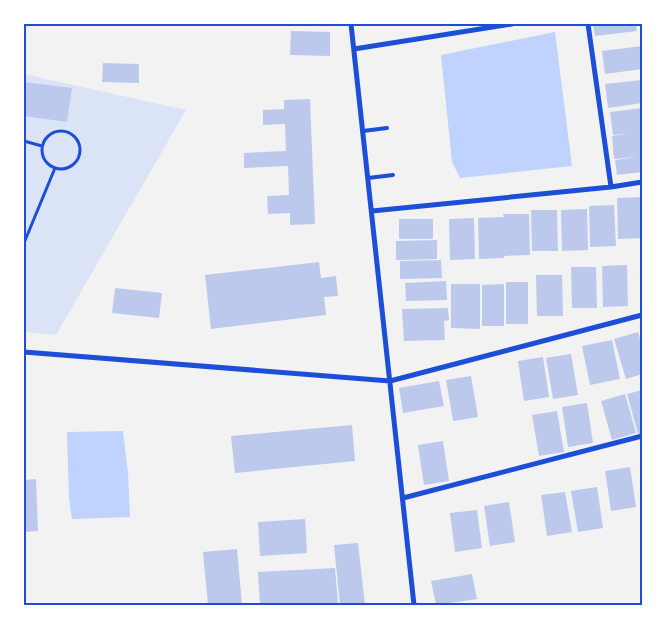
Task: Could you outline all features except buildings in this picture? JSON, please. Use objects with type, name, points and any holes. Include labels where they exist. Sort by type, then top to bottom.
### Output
[{"type":"street","points":[[351,24],[414,605]]},
{"type":"street","points":[[354,48],[512,24]]},
{"type":"street","points":[[588,24],[611,187]]},
{"type":"street","points":[[372,211],[611,187],[642,182]]},
{"type":"street","points":[[24,352],[390,381],[642,316]]},
{"type":"street","points":[[403,498],[642,436]]},
{"type":"lane","points":[[363,131],[387,128]]},
{"type":"lane","points":[[368,178],[393,176]]},
{"type":"path","points":[[60,130],[66,131],[77,138],[80,150],[76,162],[66,168],[55,168],[44,159],[42,146],[48,135],[60,130]]},
{"type":"path","points":[[24,141],[42,146]]},
{"type":"path","points":[[24,243],[55,168]]},
{"type":"shaded area","points":[[24,74],[186,110],[56,335],[24,332]]},
{"type":"water","points":[[555,32],[572,166],[460,178],[452,162],[441,55]]},
{"type":"water","points":[[123,431],[128,473],[130,517],[72,519],[69,499],[67,432]]}]
